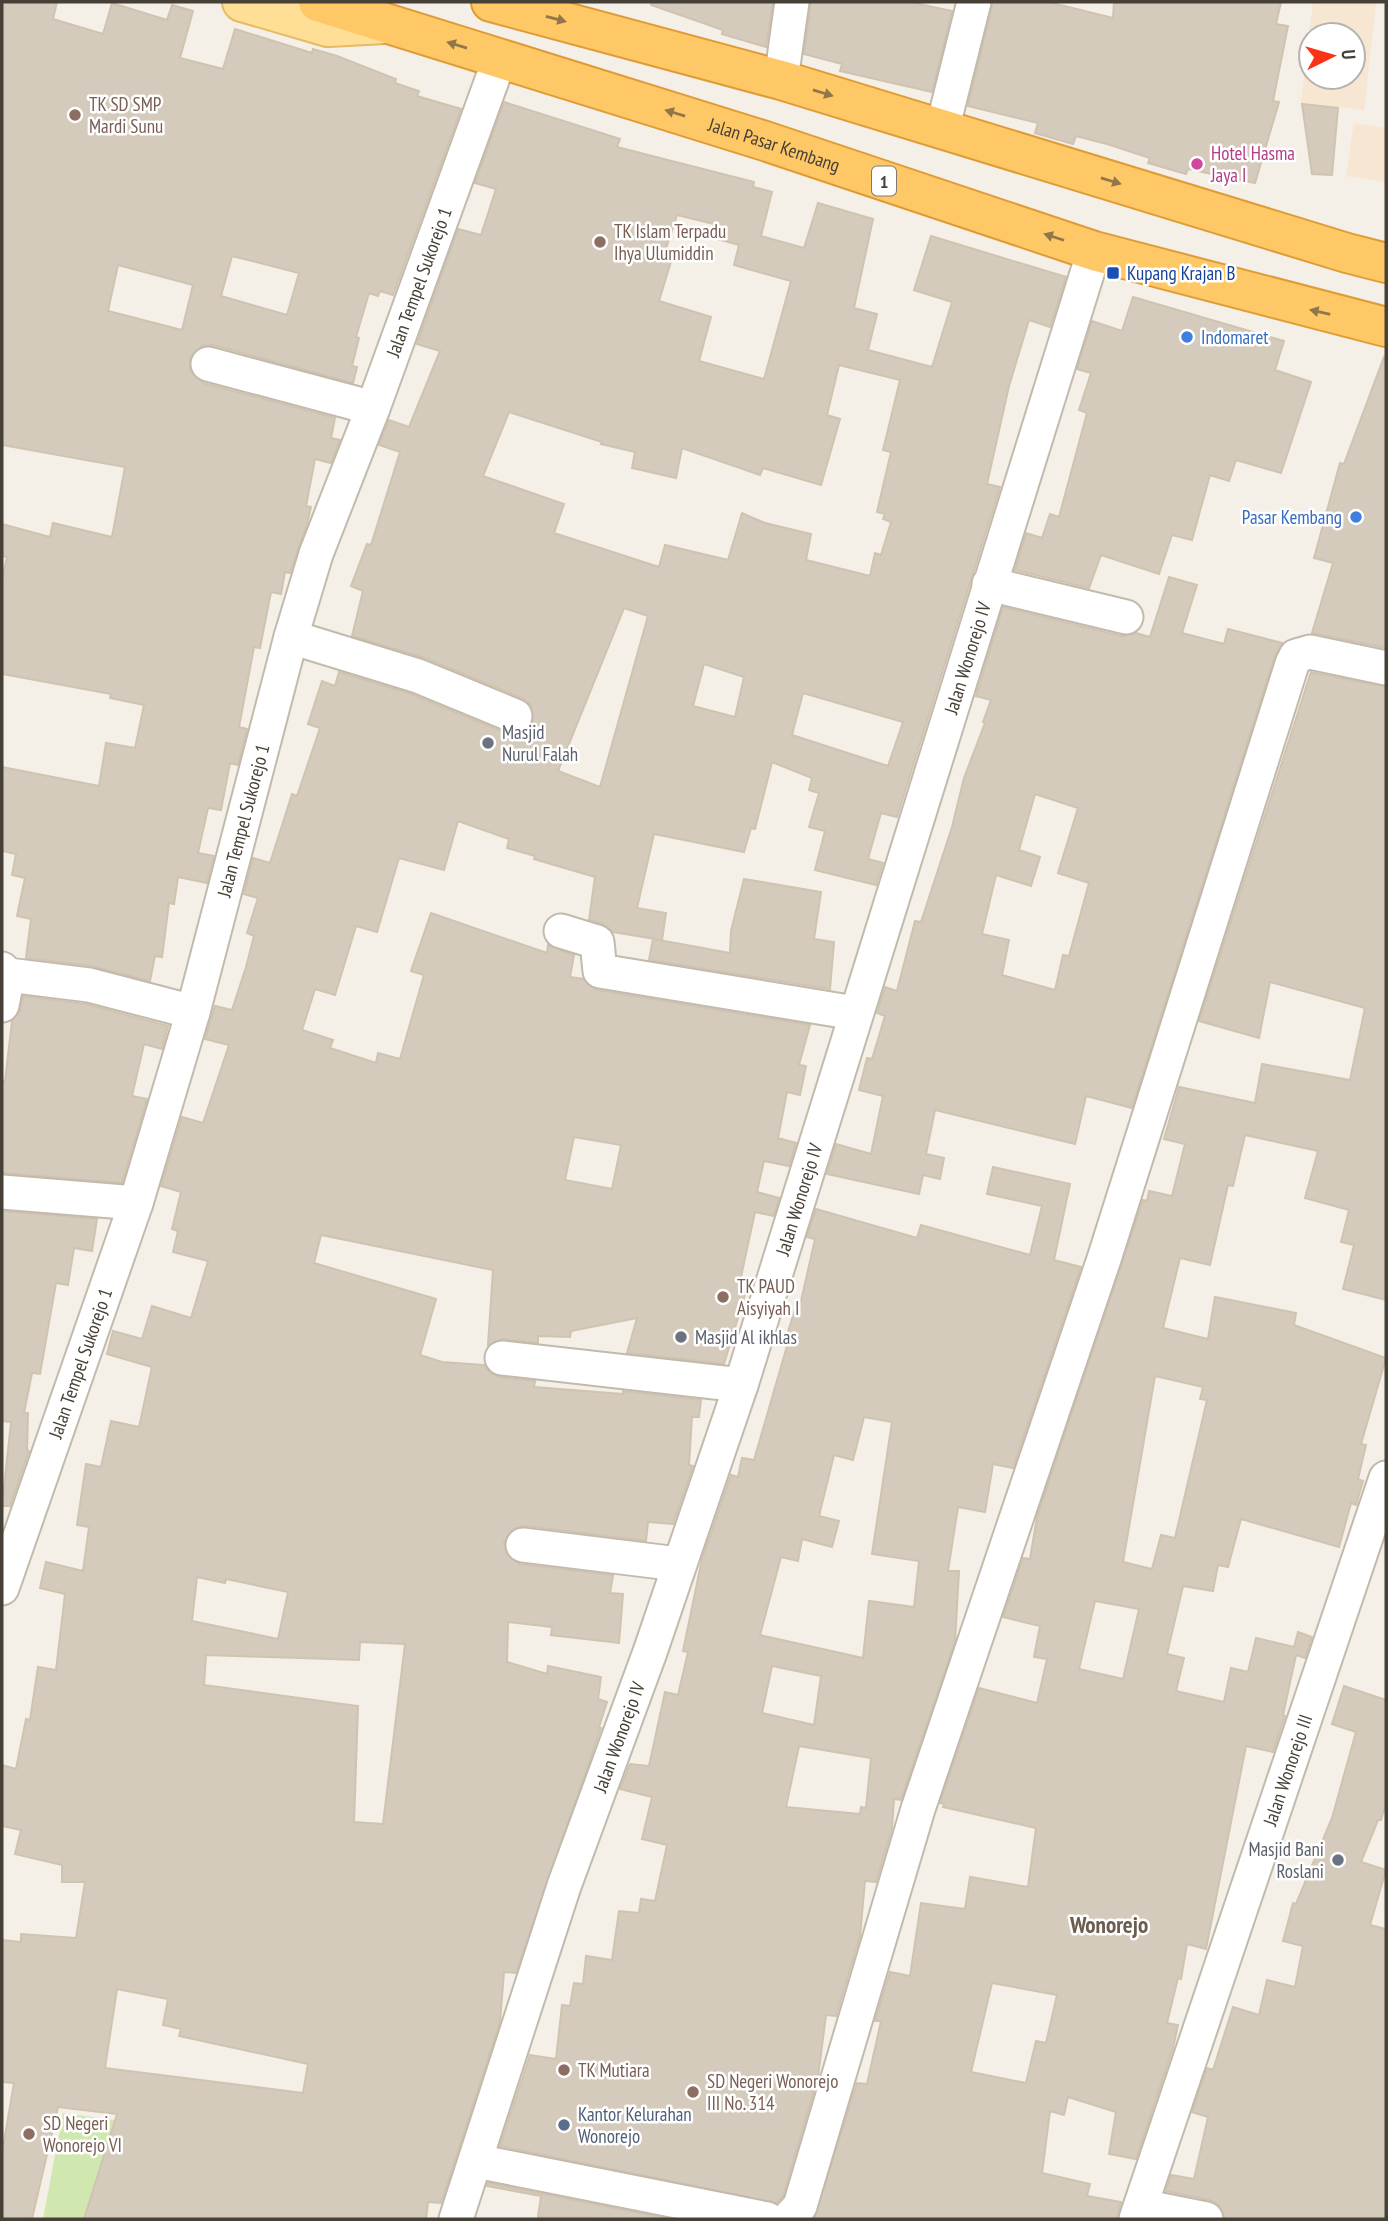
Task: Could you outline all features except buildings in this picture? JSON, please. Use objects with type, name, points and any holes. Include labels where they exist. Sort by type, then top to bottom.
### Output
[{"type":"highway","name":"1","points":[[318,2],[384,24]]},
{"type":"highway","points":[[491,2],[781,80],[1347,254],[1386,262]]},
{"type":"highway","name":"Jalan Pasar Kembang","points":[[384,24],[765,141],[1094,251],[1386,327]]},
{"type":"main road","name":"Jalan Pasar Kembang","points":[[242,2],[328,27],[384,24]]},
{"type":"street","points":[[781,80],[792,2]]},
{"type":"street","points":[[942,130],[974,2]]},
{"type":"street","name":"Jalan Tempel Sukorejo 1","points":[[2,1588],[136,1203],[193,1012],[290,637],[316,554],[373,408],[500,58]]},
{"type":"street","name":"Jalan Wonorejo IV","points":[[456,2219],[564,1886],[650,1652],[741,1385],[1094,251]]},
{"type":"street","points":[[208,364],[373,408]]},
{"type":"street","points":[[989,584],[1126,617]]},
{"type":"street","points":[[290,637],[418,676],[515,716]]},
{"type":"street","points":[[788,2219],[800,2206],[918,1809],[1105,1256],[1292,664],[1300,653],[1310,652],[1386,668]]},
{"type":"street","points":[[561,931],[597,942],[600,971],[855,1013]]},
{"type":"street","points":[[4,983],[89,985],[193,1012]]},
{"type":"street","points":[[2,1192],[136,1203]]},
{"type":"street","points":[[502,1358],[741,1385]]},
{"type":"street","name":"Jalan Wonorejo III","points":[[1138,2213],[1386,1478]]},
{"type":"street","points":[[523,1545],[678,1564]]},
{"type":"street","points":[[476,2161],[768,2219]]},
{"type":"street","points":[[1138,2213],[1206,2219]]},
{"type":"shaded area","points":[[1313,2],[1376,2],[1367,83],[1367,21],[1311,21]]},
{"type":"shaded area","points":[[1302,91],[1366,91],[1364,110],[1301,103]]},
{"type":"shaded area","points":[[1354,123],[1386,128],[1386,182],[1346,176]]},
{"type":"green space","points":[[63,2113],[122,2121],[93,2219],[43,2219]]},
{"type":"place","name":"TK SD SMP Mardi Sunu","points":[[75,115]]},
{"type":"place","name":"Hotel Hasma Jaya I","points":[[1197,164]]},
{"type":"place","name":"TK Islam Terpadu Ihya Ulumiddin","points":[[600,242]]},
{"type":"place","name":"Kupang Krajan B","points":[[1113,273]]},
{"type":"place","name":"Indomaret","points":[[1187,337]]},
{"type":"place","name":"Pasar Kembang","points":[[1356,517]]},
{"type":"place","name":"Masjid Nurul Falah","points":[[488,743]]},
{"type":"place","name":"TK PAUD Aisyiyah I","points":[[723,1297]]},
{"type":"place","name":"Masjid Al ikhlas","points":[[681,1337]]},
{"type":"place","name":"Masjid Bani Roslani","points":[[1338,1860]]},
{"type":"place","name":"TK Mutiara","points":[[564,2070]]},
{"type":"place","name":"SD Negeri Wonorejo III No. 314","points":[[693,2092]]},
{"type":"place","name":"Kantor Kelurahan Wonorejo","points":[[564,2125]]},
{"type":"place","name":"SD Negeri Wonorejo VI","points":[[29,2134]]},
{"type":"district","name":"Wonorejo","points":[[1109,1924]]}]
